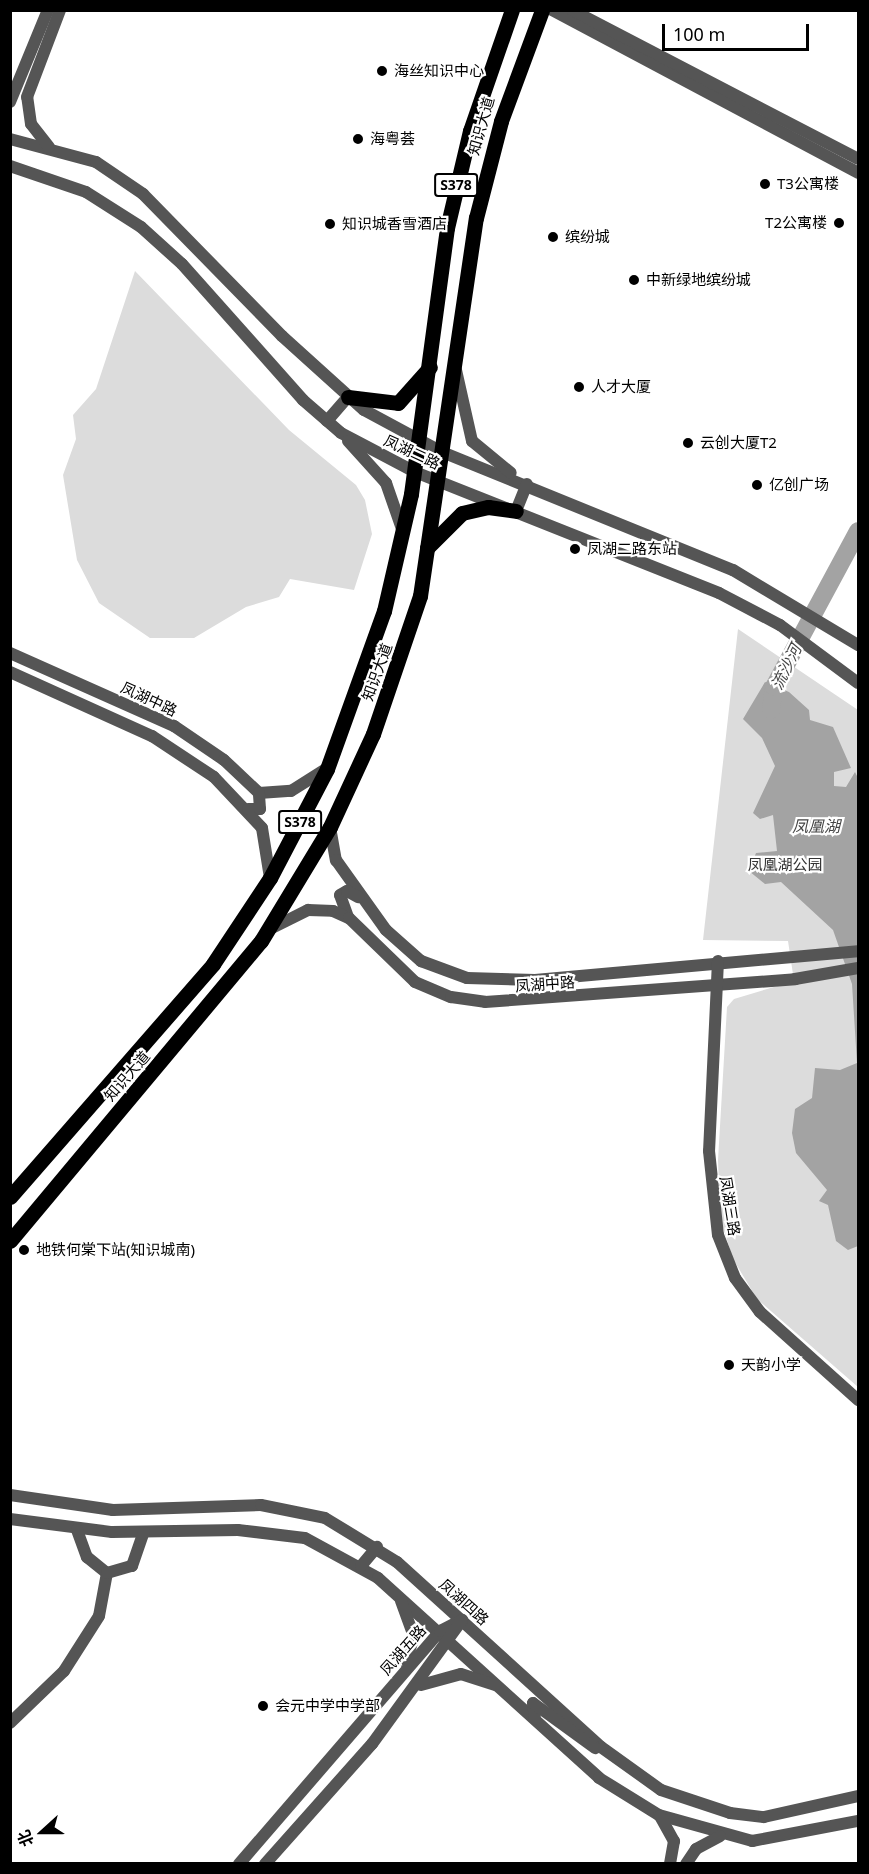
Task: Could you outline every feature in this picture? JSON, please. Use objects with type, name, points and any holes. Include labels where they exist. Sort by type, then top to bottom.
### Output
[{"type":"main road","name":"知识大道","points":[[10,1197],[213,964],[270,878],[327,768],[381,621],[415,472],[447,228],[470,131],[512,10]]},
{"type":"main road","name":"知识大道","points":[[10,1241],[268,930],[330,827],[396,674],[420,596],[476,218],[492,151],[542,10]]},
{"type":"main road","points":[[348,397],[398,403],[430,367]]},
{"type":"main road","points":[[427,548],[452,519],[473,508],[516,511]]},
{"type":"street","points":[[10,102],[48,10]]},
{"type":"street","points":[[49,147],[32,124],[27,97],[60,10]]},
{"type":"street","points":[[504,30],[505,10]]},
{"type":"street","points":[[552,10],[858,172]]},
{"type":"street","points":[[572,10],[858,159]]},
{"type":"street","name":"凤湖二路","points":[[10,139],[49,147],[96,162],[164,211],[348,397],[419,440],[442,452],[673,542],[793,603],[858,645]]},
{"type":"street","name":"凤湖二路","points":[[10,166],[87,192],[141,227],[341,433],[415,472],[663,567],[780,626],[858,683]]},
{"type":"street","points":[[454,363],[472,441],[526,484],[516,511]]},
{"type":"street","points":[[327,421],[348,397]]},
{"type":"street","points":[[341,433],[386,483],[403,530]]},
{"type":"street","name":"凤湖中路","points":[[10,653],[174,726],[224,760],[259,793]]},
{"type":"street","points":[[10,672],[168,745],[248,809],[266,837],[270,878]]},
{"type":"street","points":[[248,809],[260,809],[259,793],[291,791],[327,768]]},
{"type":"street","name":"凤湖中路","points":[[330,827],[336,860],[358,897],[421,961],[467,978],[535,980],[718,962],[794,959],[858,951]]},
{"type":"street","points":[[349,918],[340,895],[347,891],[358,897]]},
{"type":"street","name":"凤湖中路","points":[[268,930],[316,909],[349,918],[415,982],[467,1000],[574,998],[718,982],[795,979],[858,968]]},
{"type":"street","name":"凤湖三路","points":[[718,962],[709,1167],[722,1245],[735,1278],[760,1312],[858,1400]]},
{"type":"street","name":"凤湖四路","points":[[10,1495],[113,1510],[284,1508],[325,1518],[377,1547],[622,1764],[661,1790],[730,1813],[764,1817],[858,1796]]},
{"type":"street","points":[[10,1519],[77,1530],[282,1534],[325,1546],[361,1566],[394,1590],[599,1778],[659,1815],[720,1836],[773,1839],[858,1821]]},
{"type":"street","points":[[77,1530],[87,1557],[107,1573]]},
{"type":"street","points":[[107,1573],[132,1566],[144,1532]]},
{"type":"street","points":[[361,1566],[377,1547]]},
{"type":"street","points":[[10,1723],[64,1671],[99,1616],[107,1573]]},
{"type":"street","points":[[394,1590],[414,1636],[394,1682]]},
{"type":"street","name":"凤湖五路","points":[[239,1863],[440,1631],[462,1620]]},
{"type":"street","name":"凤湖五路","points":[[265,1863],[417,1687],[452,1641],[462,1620]]},
{"type":"street","points":[[417,1687],[461,1674],[503,1689]]},
{"type":"street","points":[[535,1720],[533,1703],[573,1736],[622,1764]]},
{"type":"street","points":[[332,1785],[381,1717],[376,1715],[360,1726]]},
{"type":"street","points":[[659,1815],[674,1841],[670,1863]]},
{"type":"street","points":[[686,1863],[696,1849],[720,1836]]},
{"type":"green space","points":[[135,271],[289,430],[356,485],[365,500],[372,534],[354,590],[290,579],[279,597],[246,607],[194,638],[150,638],[99,603],[77,560],[63,475],[76,439],[73,415],[96,389]]},
{"type":"green space","name":"凤凰湖公园","points":[[738,629],[858,710],[858,1387],[757,1299],[733,1259],[720,1218],[718,1160],[727,1007],[734,999],[794,981],[788,941],[703,940]]},
{"type":"water","name":"凤凰湖","points":[[765,682],[789,692],[809,710],[810,720],[833,727],[851,768],[834,772],[834,786],[846,787],[855,772],[858,778],[858,1246],[848,1250],[836,1241],[828,1205],[819,1201],[827,1190],[796,1153],[792,1133],[795,1109],[812,1098],[815,1068],[840,1070],[857,1063],[852,984],[833,930],[781,882],[765,884],[749,871],[756,853],[777,851],[773,815],[760,819],[753,813],[775,766],[762,738],[743,719]]},
{"type":"waterway","name":"流沙河","points":[[771,710],[774,687],[858,531]]},
{"type":"place","name":"海丝知识中心","points":[[382,71]]},
{"type":"place","name":"海粤荟","points":[[358,139]]},
{"type":"place","name":"T3公寓楼","points":[[765,184]]},
{"type":"place","name":"T2公寓楼","points":[[839,223]]},
{"type":"place","name":"知识城香雪酒店","points":[[330,224]]},
{"type":"place","name":"缤纷城","points":[[553,237]]},
{"type":"place","name":"中新绿地缤纷城","points":[[634,280]]},
{"type":"place","name":"人才大厦","points":[[579,387]]},
{"type":"place","name":"云创大厦T2","points":[[688,443]]},
{"type":"place","name":"亿创广场","points":[[757,485]]},
{"type":"place","name":"凤湖二路东站","points":[[575,549]]},
{"type":"place","name":"地铁何棠下站(知识城南)","points":[[24,1250]]},
{"type":"place","name":"天韵小学","points":[[729,1365]]},
{"type":"place","name":"会元中学中学部","points":[[263,1706]]}]
